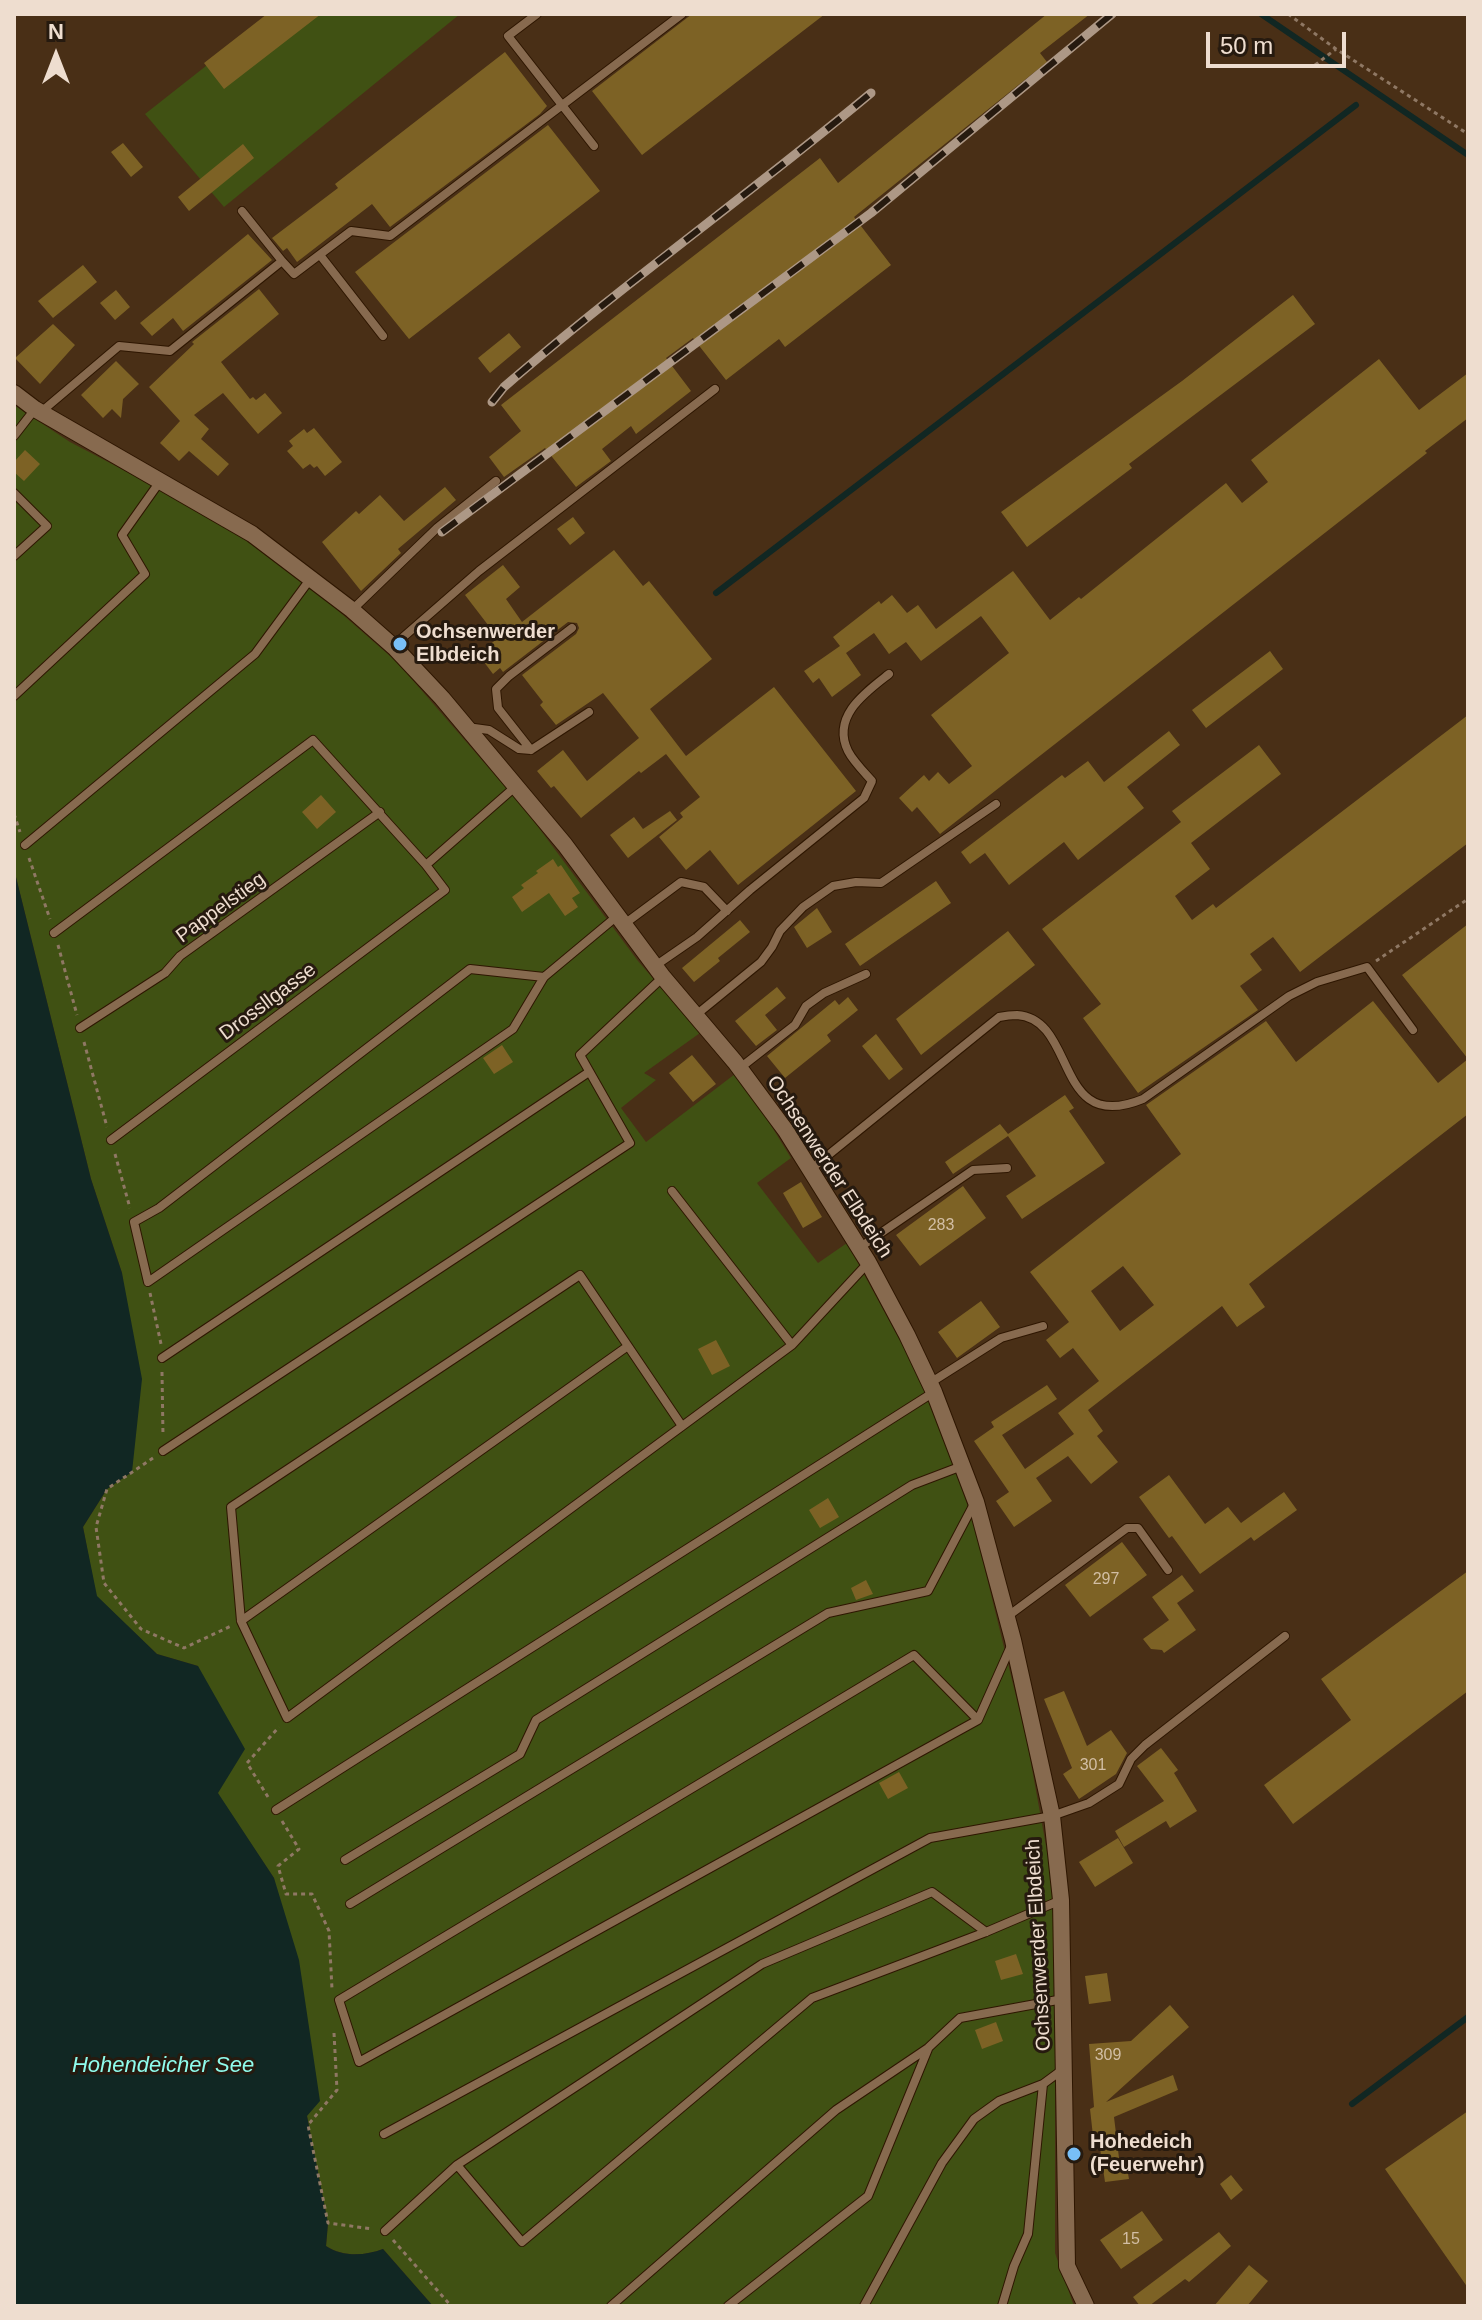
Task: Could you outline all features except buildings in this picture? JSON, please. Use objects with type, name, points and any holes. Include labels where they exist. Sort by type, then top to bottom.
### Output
[{"type":"street","name":"Ochsenwerder Elbdeich","points":[[14,393],[38,411],[252,534],[352,610],[392,646],[467,727],[565,845],[658,972],[740,1068],[811,1169],[864,1255],[932,1388],[976,1502],[1013,1640],[1052,1816],[1061,1900],[1067,2266],[1086,2306]]},
{"type":"lane","points":[[537,14],[508,36],[594,146]]},
{"type":"lane","points":[[242,211],[294,274],[351,231],[390,236],[682,14]]},
{"type":"lane","points":[[320,255],[383,336]]},
{"type":"lane","points":[[14,436],[38,411],[119,346],[170,351],[282,261]]},
{"type":"lane","points":[[392,646],[479,571],[715,389]]},
{"type":"lane","points":[[14,696],[145,574],[122,535],[161,480]]},
{"type":"lane","points":[[352,610],[437,528],[496,481]]},
{"type":"lane","points":[[14,493],[47,526],[14,556]]},
{"type":"lane","points":[[25,845],[255,654],[311,578]]},
{"type":"lane","points":[[531,750],[498,708],[496,689],[572,628]]},
{"type":"lane","points":[[163,1451],[630,1143],[580,1055],[658,972],[750,890],[864,798],[872,781],[848,751],[844,734],[848,714],[856,699],[889,674]]},
{"type":"lane","points":[[467,727],[489,730],[519,749],[531,750],[589,712]]},
{"type":"lane","points":[[54,933],[313,740],[426,865],[515,787]]},
{"type":"lane","points":[[696,1016],[761,962],[780,931],[803,907],[833,886],[856,882],[881,883],[996,804]]},
{"type":"lane","name":"Pappelstieg","points":[[80,1028],[165,973],[180,956],[380,812]]},
{"type":"lane","name":"Drossllgasse","points":[[111,1140],[445,890],[426,865]]},
{"type":"lane","points":[[544,977],[470,969],[159,1208],[134,1222],[148,1282],[513,1029],[544,977],[619,921],[681,882],[704,887],[727,911]]},
{"type":"lane","points":[[811,1169],[999,1017],[1019,1015],[1037,1022],[1053,1041],[1084,1096],[1103,1107],[1124,1107],[1143,1099],[1289,996],[1317,982],[1367,967],[1413,1030]]},
{"type":"lane","points":[[740,1068],[795,1025],[806,1006],[824,993],[866,974]]},
{"type":"lane","points":[[162,1358],[589,1072]]},
{"type":"lane","points":[[682,1426],[580,1275],[231,1507],[241,1621],[287,1718],[792,1345],[864,1255],[973,1170],[1007,1168]]},
{"type":"lane","points":[[672,1191],[792,1345]]},
{"type":"lane","points":[[276,1810],[932,1388],[1001,1338],[1043,1326]]},
{"type":"lane","points":[[241,1621],[628,1346]]},
{"type":"lane","points":[[345,1860],[520,1754],[536,1720],[912,1485],[963,1466]]},
{"type":"lane","points":[[350,1904],[828,1613],[928,1591],[976,1502]]},
{"type":"lane","points":[[1007,1617],[1127,1528],[1138,1528],[1168,1570]]},
{"type":"lane","points":[[384,2134],[930,1838],[1052,1816],[1109,1793],[1119,1784],[1131,1759],[1145,1745],[1285,1636]]},
{"type":"lane","points":[[978,1720],[914,1655],[339,2000],[359,2062],[978,1720],[1013,1640]]},
{"type":"lane","points":[[385,2231],[457,2165],[762,1964],[932,1892],[986,1932]]},
{"type":"lane","points":[[457,2165],[522,2242],[812,1998],[1061,1900]]},
{"type":"lane","points":[[611,2306],[836,2110],[928,2048],[960,2018],[1063,1999]]},
{"type":"lane","points":[[728,2306],[868,2196],[928,2048]]},
{"type":"lane","points":[[864,2306],[942,2163],[974,2119],[999,2101],[1043,2084],[1064,2068]]},
{"type":"lane","points":[[1002,2306],[1028,2234],[1043,2084]]},
{"type":"path","points":[[1288,14],[1336,49],[1468,134]]},
{"type":"path","points":[[1315,65],[1336,49]]},
{"type":"path","points":[[14,814],[54,933],[134,1222]]},
{"type":"path","points":[[1367,967],[1468,899]]},
{"type":"path","points":[[148,1282],[162,1358],[163,1451],[107,1489],[96,1527],[104,1583],[141,1629],[184,1648],[241,1621]]},
{"type":"path","points":[[287,1718],[247,1763],[299,1849],[278,1866],[286,1894],[312,1894],[329,1931],[332,1995]]},
{"type":"path","points":[[334,2026],[337,2090],[308,2125],[328,2223],[385,2231],[451,2306]]},
{"type":"green space","points":[[272,14],[460,14],[224,207],[145,114]]},
{"type":"green space","points":[[14,405],[70,442],[177,498],[243,538],[327,601],[397,662],[527,812],[638,961],[700,1033],[644,1073],[656,1080],[621,1108],[646,1142],[735,1074],[756,1101],[791,1158],[757,1183],[818,1263],[847,1243],[915,1368],[947,1446],[973,1521],[1027,1741],[1052,1879],[1055,1950],[1055,2253],[1074,2306],[433,2306],[383,2249],[354,2254],[326,2246],[328,2223],[307,2116],[274,1878],[217,1793],[198,1666],[157,1654],[96,1596],[83,1527],[107,1489],[132,1472],[122,1273],[91,1179],[14,869]]},
{"type":"water","name":"Hohendeicher See","points":[[14,869],[91,1179],[122,1273],[142,1379],[132,1472],[107,1489],[83,1527],[97,1596],[157,1654],[198,1666],[245,1749],[218,1793],[274,1878],[299,1960],[320,2101],[307,2116],[328,2223],[326,2246],[354,2254],[383,2249],[433,2306],[14,2306]]},
{"type":"waterway","points":[[1261,14],[1468,155]]},
{"type":"waterway","points":[[716,593],[1356,105]]},
{"type":"waterway","points":[[1352,2104],[1468,2017]]},
{"type":"railway","points":[[442,532],[871,213],[1112,14]]},
{"type":"railway","points":[[492,402],[504,387],[549,349],[871,93]]},
{"type":"place","name":"Ochsenwerder Elbdeich","points":[[400,644]]},
{"type":"place","name":"Hohedeich (Feuerwehr)","points":[[1074,2154]]}]
